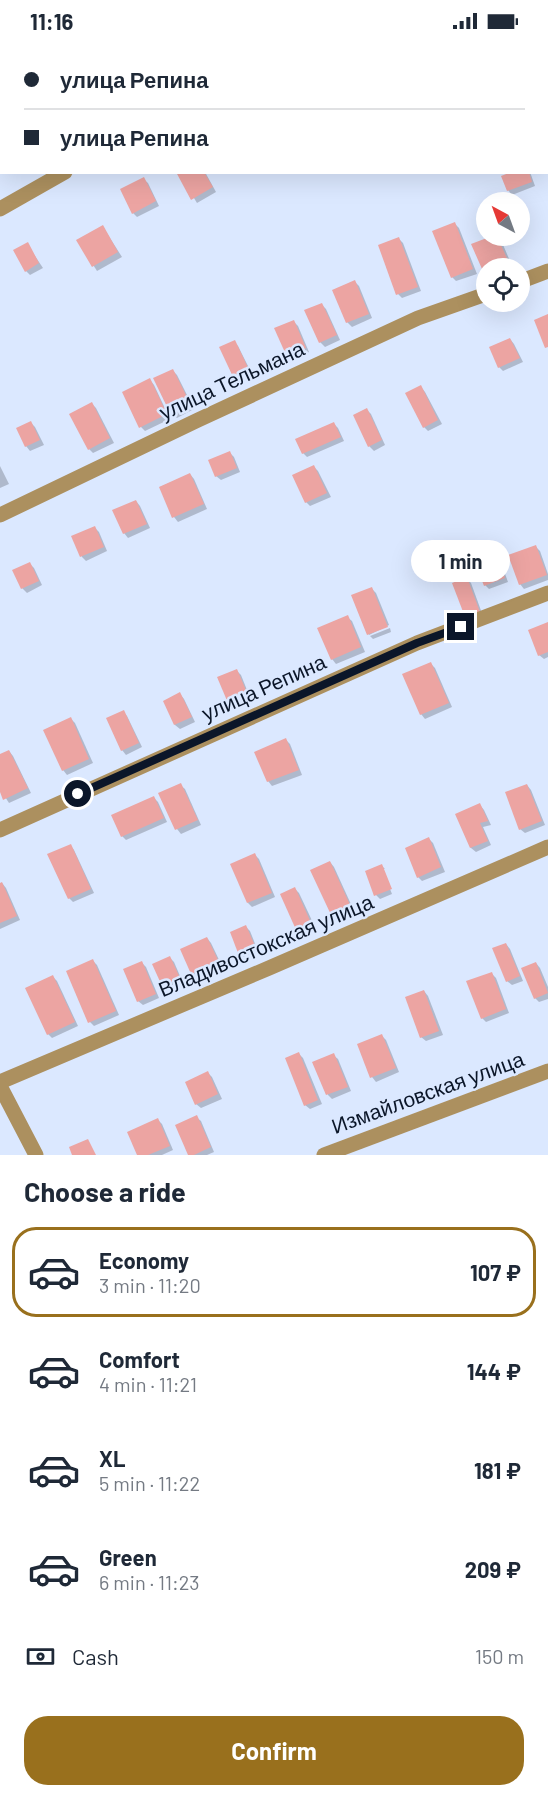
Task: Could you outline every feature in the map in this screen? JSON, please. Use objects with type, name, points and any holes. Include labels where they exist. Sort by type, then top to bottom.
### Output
[{"type":"street","points":[[0,209],[61,174]]},
{"type":"street","points":[[530,278],[548,271]]},
{"type":"street","name":"улица Тельмана","points":[[0,515],[418,318],[476,298]]},
{"type":"street","name":"улица Репина","points":[[0,830],[417,643],[548,593]]},
{"type":"street","name":"Владивостокская улица","points":[[0,1084],[548,847]]},
{"type":"street","name":"Измайловская улица","points":[[324,1155],[346,1150],[548,1071]]},
{"type":"street","points":[[0,1084],[36,1155]]},
{"type":"building","points":[[177,174],[205,174],[213,187],[191,200]]},
{"type":"building","points":[[530,174],[532,182],[507,191],[501,176]]},
{"type":"building","points":[[144,177],[156,201],[132,214],[120,189]]},
{"type":"building","points":[[455,222],[473,269],[451,278],[432,231]]},
{"type":"building","points":[[103,225],[118,252],[92,267],[76,240]]},
{"type":"building","points":[[399,237],[418,287],[396,295],[378,245]]},
{"type":"building","points":[[28,242],[39,263],[25,272],[13,250]]},
{"type":"building","points":[[476,242],[476,246],[501,246],[507,258],[477,258],[471,244]]},
{"type":"building","points":[[355,280],[369,314],[346,323],[332,290]]},
{"type":"building","points":[[322,303],[337,335],[319,343],[304,310]]},
{"type":"building","points":[[548,314],[548,347],[545,348],[534,320]]},
{"type":"building","points":[[294,320],[306,348],[287,357],[274,328]]},
{"type":"building","points":[[510,338],[520,358],[498,368],[489,347]]},
{"type":"building","points":[[235,340],[250,372],[234,379],[219,347]]},
{"type":"building","points":[[173,369],[191,405],[171,415],[153,378]]},
{"type":"building","points":[[150,378],[167,414],[139,428],[122,392]]},
{"type":"building","points":[[421,385],[438,420],[423,428],[405,393]]},
{"type":"building","points":[[92,402],[110,438],[88,450],[69,414]]},
{"type":"building","points":[[367,408],[382,440],[368,447],[353,415]]},
{"type":"building","points":[[31,421],[40,440],[25,447],[16,428]]},
{"type":"building","points":[[334,422],[341,437],[302,454],[295,439]]},
{"type":"building","points":[[230,451],[237,468],[215,477],[208,460]]},
{"type":"building","points":[[314,465],[327,493],[305,503],[292,475]]},
{"type":"building","points":[[190,473],[204,504],[172,518],[159,487]]},
{"type":"building","points":[[136,500],[147,524],[123,534],[112,510]]},
{"type":"building","points":[[95,526],[104,547],[80,557],[71,536]]},
{"type":"building","points":[[536,545],[547,575],[519,585],[508,555]]},
{"type":"building","points":[[496,554],[505,578],[484,586],[475,562]]},
{"type":"building","points":[[30,562],[39,581],[21,589],[12,570]]},
{"type":"building","points":[[467,577],[480,612],[465,617],[452,583]]},
{"type":"building","points":[[372,587],[388,627],[367,635],[351,595]]},
{"type":"building","points":[[348,615],[361,647],[331,660],[317,628]]},
{"type":"building","points":[[548,622],[548,652],[538,656],[528,630]]},
{"type":"building","points":[[431,662],[449,703],[420,715],[402,674]]},
{"type":"building","points":[[237,669],[248,695],[228,703],[217,677]]},
{"type":"building","points":[[180,692],[192,717],[174,725],[163,701]]},
{"type":"building","points":[[124,710],[139,743],[121,751],[106,718]]},
{"type":"building","points":[[71,717],[89,759],[62,771],[43,730]]},
{"type":"building","points":[[286,738],[299,770],[267,782],[254,752]]},
{"type":"building","points":[[9,750],[28,788],[3,800],[0,792],[0,754]]},
{"type":"building","points":[[181,783],[198,820],[175,830],[158,793]]},
{"type":"building","points":[[527,784],[542,821],[519,830],[505,792]]},
{"type":"building","points":[[154,796],[164,818],[121,837],[111,815]]},
{"type":"building","points":[[480,803],[488,821],[480,823],[488,841],[470,848],[455,814]]},
{"type":"building","points":[[429,837],[441,867],[417,878],[405,848]]},
{"type":"building","points":[[71,844],[91,889],[68,899],[47,854]]},
{"type":"building","points":[[255,853],[272,893],[247,903],[230,864]]},
{"type":"building","points":[[330,861],[352,909],[332,917],[310,870]]},
{"type":"building","points":[[382,864],[392,889],[374,896],[365,871]]},
{"type":"building","points":[[2,882],[17,916],[0,923],[0,883]]},
{"type":"building","points":[[295,887],[312,925],[297,932],[280,894]]},
{"type":"building","points":[[246,925],[255,946],[238,953],[230,932]]},
{"type":"building","points":[[207,937],[219,962],[191,974],[180,949]]},
{"type":"building","points":[[506,943],[520,976],[506,982],[492,948]]},
{"type":"building","points":[[170,956],[180,978],[162,986],[152,964]]},
{"type":"building","points":[[93,959],[116,1011],[88,1023],[66,971]]},
{"type":"building","points":[[142,961],[156,994],[137,1002],[123,969]]},
{"type":"building","points":[[536,962],[548,993],[534,999],[521,968]]},
{"type":"building","points":[[492,972],[506,1009],[481,1019],[466,981]]},
{"type":"building","points":[[53,975],[75,1022],[47,1035],[25,988]]},
{"type":"building","points":[[424,990],[439,1031],[420,1038],[405,997]]},
{"type":"building","points":[[382,1034],[396,1068],[370,1078],[357,1044]]},
{"type":"building","points":[[299,1052],[318,1100],[304,1106],[285,1058]]},
{"type":"building","points":[[334,1053],[348,1087],[326,1095],[312,1062]]},
{"type":"building","points":[[208,1071],[218,1094],[195,1105],[185,1082]]},
{"type":"building","points":[[197,1115],[211,1147],[194,1155],[188,1155],[175,1125]]},
{"type":"building","points":[[158,1118],[170,1146],[148,1155],[137,1155],[127,1132]]},
{"type":"building","points":[[88,1139],[96,1155],[72,1155],[69,1147]]},
{"type":"route","points":[[78,794],[417,643],[461,627]]}]
